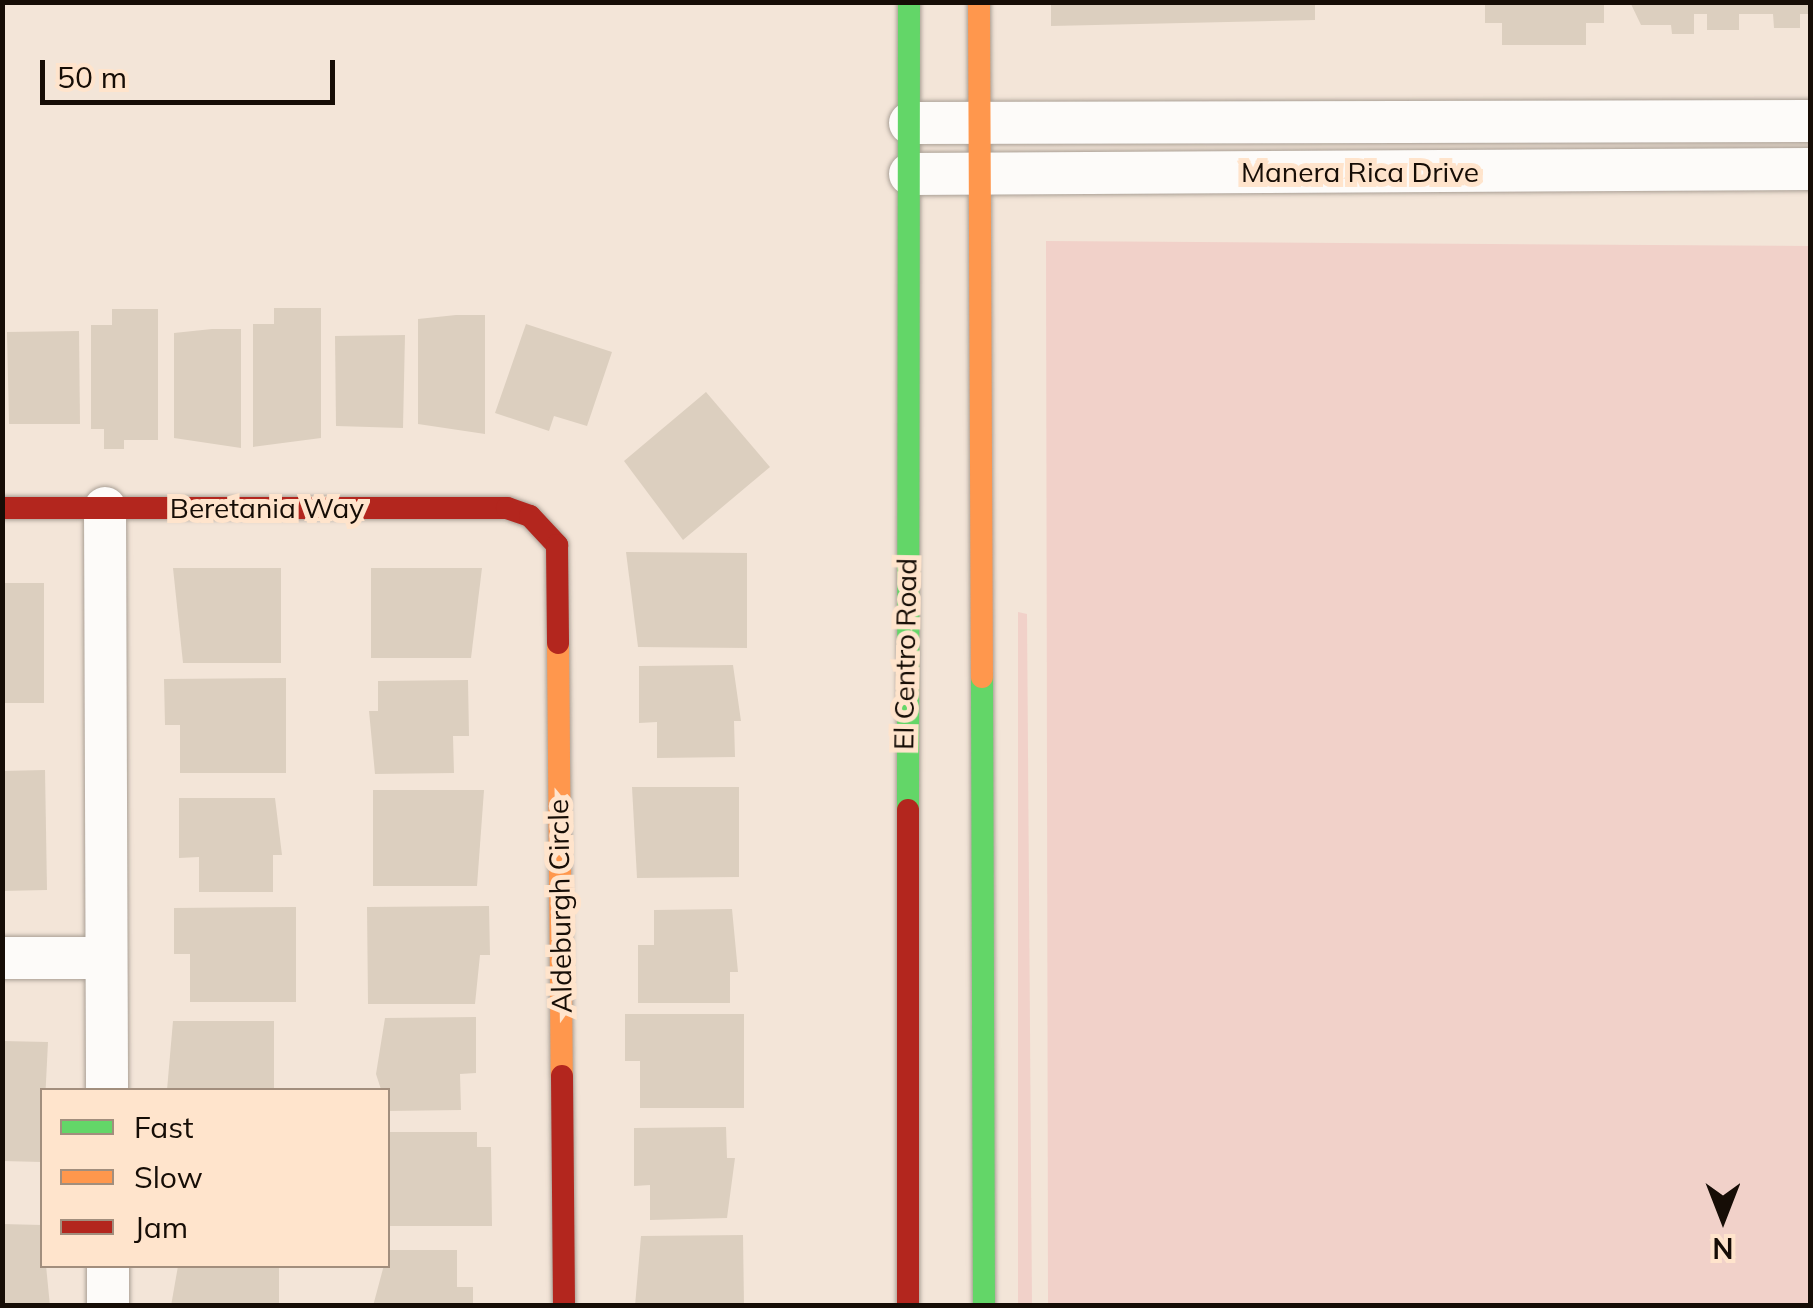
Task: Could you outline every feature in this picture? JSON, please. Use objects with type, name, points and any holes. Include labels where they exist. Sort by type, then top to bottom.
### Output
[{"type":"main road","name":"El Centro Road","points":[[908,1306],[909,2]]},
{"type":"main road","points":[[979,2],[984,1306]]},
{"type":"main road","name":"Beretania Way","points":[[2,508],[506,508],[530,516]]},
{"type":"main road","name":"Aldeburgh Circle","points":[[530,516],[556,545],[564,1306]]},
{"type":"street","name":"Manera Rica Drive","points":[[910,123],[1810,121]]},
{"type":"street","name":"Manera Rica Drive","points":[[910,174],[1810,169]]},
{"type":"street","points":[[105,508],[106,1088]]},
{"type":"street","points":[[2,958],[106,958]]},
{"type":"street","points":[[108,1268],[108,1306]]},
{"type":"shaded area","points":[[1046,241],[1810,246],[1810,1305],[1048,1305]]},
{"type":"shaded area","points":[[1018,612],[1027,614],[1032,1306],[1018,1305]]},
{"type":"building","points":[[1051,2],[1315,2],[1315,20],[1051,26]]},
{"type":"building","points":[[1485,2],[1604,2],[1604,23],[1586,23],[1586,45],[1502,45],[1502,23],[1485,23]]},
{"type":"building","points":[[1630,2],[1810,2],[1810,14],[1800,14],[1800,28],[1774,28],[1773,14],[1739,14],[1739,30],[1707,30],[1707,14],[1694,14],[1694,34],[1672,34],[1671,25],[1641,25]]},
{"type":"building","points":[[274,308],[321,308],[321,438],[253,447],[253,324],[274,324]]},
{"type":"building","points":[[112,309],[158,309],[158,440],[124,440],[124,449],[104,449],[104,429],[91,429],[91,325],[112,325]]},
{"type":"building","points":[[485,315],[485,434],[418,424],[418,319]]},
{"type":"building","points":[[526,324],[612,352],[587,426],[554,416],[549,431],[495,413]]},
{"type":"building","points":[[241,329],[241,448],[174,438],[174,333]]},
{"type":"building","points":[[79,331],[80,424],[9,424],[7,332]]},
{"type":"building","points":[[405,335],[403,428],[336,426],[335,336]]},
{"type":"building","points":[[706,392],[770,467],[683,540],[624,461]]},
{"type":"building","points":[[626,552],[747,553],[747,648],[638,647]]},
{"type":"building","points":[[173,568],[281,568],[281,663],[183,663]]},
{"type":"building","points":[[371,568],[482,568],[471,658],[371,658]]},
{"type":"building","points":[[2,583],[44,583],[44,703],[2,703]]},
{"type":"building","points":[[733,665],[741,721],[734,721],[735,757],[657,758],[657,722],[639,723],[639,666]]},
{"type":"building","points":[[286,678],[286,773],[180,773],[180,725],[165,725],[164,679]]},
{"type":"building","points":[[468,680],[469,736],[453,736],[454,773],[375,774],[369,711],[378,711],[378,681]]},
{"type":"building","points":[[45,770],[47,890],[2,891],[2,771]]},
{"type":"building","points":[[632,787],[739,787],[739,877],[637,878]]},
{"type":"building","points":[[373,790],[484,790],[477,886],[373,886]]},
{"type":"building","points":[[179,798],[275,798],[282,855],[273,855],[273,892],[199,892],[199,857],[179,858]]},
{"type":"building","points":[[489,906],[490,955],[480,955],[475,1004],[368,1004],[367,907]]},
{"type":"building","points":[[296,907],[296,1002],[190,1002],[190,954],[174,954],[174,908]]},
{"type":"building","points":[[732,909],[738,972],[730,972],[730,1003],[638,1003],[638,945],[654,945],[654,910]]},
{"type":"building","points":[[625,1014],[744,1014],[744,1108],[640,1108],[640,1061],[625,1061]]},
{"type":"building","points":[[476,1017],[476,1073],[460,1074],[461,1110],[390,1111],[390,1088],[381,1088],[376,1074],[385,1018]]},
{"type":"building","points":[[173,1021],[274,1021],[274,1088],[167,1088]]},
{"type":"building","points":[[2,1041],[48,1042],[46,1088],[40,1088],[40,1162],[2,1161]]},
{"type":"building","points":[[726,1127],[727,1158],[735,1158],[727,1218],[650,1220],[650,1185],[634,1186],[634,1128]]},
{"type":"building","points":[[390,1132],[477,1132],[477,1147],[491,1147],[492,1226],[390,1226]]},
{"type":"building","points":[[2,1224],[40,1225],[40,1268],[46,1268],[50,1306],[2,1306]]},
{"type":"building","points":[[743,1235],[744,1306],[635,1306],[641,1236]]},
{"type":"building","points":[[390,1250],[457,1250],[457,1287],[473,1287],[473,1306],[373,1306],[383,1268],[390,1268]]},
{"type":"building","points":[[178,1268],[279,1268],[279,1306],[171,1306]]},
{"type":"traffic: fast","points":[[908,810],[909,2]]},
{"type":"traffic: fast","points":[[982,677],[984,1306]]},
{"type":"traffic: slow","points":[[979,2],[982,677]]},
{"type":"traffic: slow","points":[[558,643],[562,1076]]},
{"type":"traffic: jam","points":[[2,508],[507,508],[530,516],[557,545],[558,643]]},
{"type":"traffic: jam","points":[[908,810],[908,1306]]},
{"type":"traffic: jam","points":[[562,1076],[564,1306]]}]
